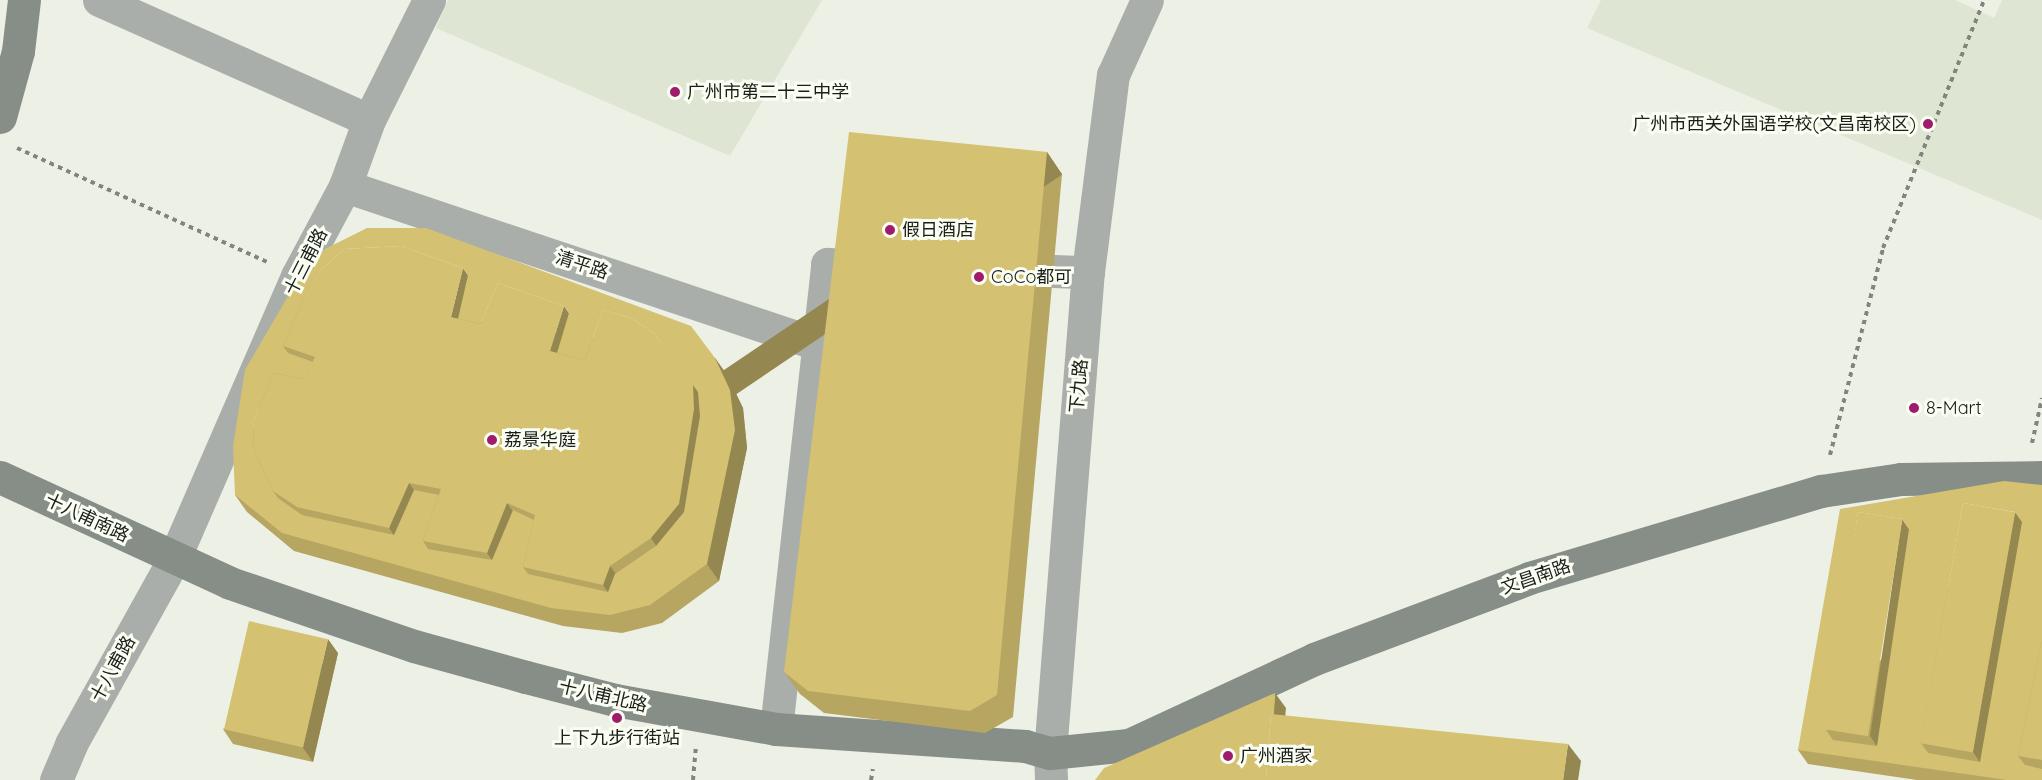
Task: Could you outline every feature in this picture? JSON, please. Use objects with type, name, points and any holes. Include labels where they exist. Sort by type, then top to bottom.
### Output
[{"type":"street","points":[[5,131],[24,0]]},
{"type":"street","points":[[99,0],[369,120]]},
{"type":"street","name":"十三甫路","points":[[174,559],[297,276],[345,186],[369,120],[429,0]]},
{"type":"street","name":"下九路","points":[[1050,766],[1088,272],[1113,75],[1147,0]]},
{"type":"street","name":"清平路","points":[[345,186],[818,344]]},
{"type":"street","points":[[776,729],[818,344],[840,264]]},
{"type":"street","points":[[1053,271],[1088,272]]},
{"type":"street","name":"十八甫南路","points":[[0,477],[174,559]]},
{"type":"street","name":"文昌南路","points":[[1050,766],[1129,745],[1314,659],[1528,578],[1821,491],[1901,479],[2033,477]]},
{"type":"street","name":"十八甫北路","points":[[174,559],[240,586],[414,646],[615,700],[776,729],[880,739],[1025,746],[1050,766]]},
{"type":"street","name":"十八甫路","points":[[56,780],[71,744],[174,559]]},
{"type":"path","points":[[1821,491],[1883,248],[1984,0]]},
{"type":"path","points":[[5,131],[297,276]]},
{"type":"path","points":[[2033,477],[2042,398]]},
{"type":"shaded area","name":"广州市第二十三中学","points":[[448,0],[822,0],[730,156],[436,28]]},
{"type":"shaded area","name":"广州市西关外国语学校(文昌南校区)","points":[[1601,0],[1955,0],[1994,18],[2002,0],[2042,0],[2042,220],[1587,28]]},
{"type":"building","points":[[849,132],[1047,152],[997,695],[970,711],[808,691],[784,672]]},
{"type":"building","points":[[367,228],[426,228],[691,326],[715,358],[730,390],[735,430],[707,564],[650,605],[610,615],[551,608],[282,533],[235,495],[233,446],[245,370],[291,291],[325,249]],"holes":[[[401,246],[463,268],[468,275],[458,319],[480,324],[498,283],[564,306],[569,313],[557,353],[585,360],[603,310],[631,318],[654,333],[698,392],[700,416],[684,512],[656,546],[615,574],[608,592],[528,574],[523,567],[534,520],[513,510],[492,560],[428,549],[423,541],[439,495],[414,490],[394,535],[302,515],[278,498],[254,450],[253,422],[274,373],[304,379],[313,362],[288,353],[283,346],[313,277],[344,249]]]},
{"type":"building","name":"荔景华庭","points":[[401,246],[463,268],[451,317],[480,324],[498,283],[564,306],[550,351],[585,360],[603,310],[631,318],[654,333],[693,384],[694,409],[679,504],[651,538],[610,566],[603,585],[523,567],[535,515],[507,503],[487,553],[423,541],[441,489],[409,483],[389,528],[297,507],[273,491],[254,450],[253,422],[274,373],[304,379],[315,357],[283,346],[313,277],[344,249]]},
{"type":"building","points":[[2004,481],[2042,485],[2042,640],[2018,756],[2025,765],[2042,769],[2042,780],[2007,780],[1798,750],[1840,509]],"holes":[[[1963,503],[2015,512],[2022,522],[1980,762],[1928,753],[1921,743]],[[1858,512],[1902,519],[1909,529],[1877,746],[1833,740],[1826,730]]]},
{"type":"building","points":[[1963,503],[2015,512],[1973,752],[1921,743]]},
{"type":"building","points":[[1858,512],[1902,519],[1868,736],[1824,729]]},
{"type":"building","points":[[249,621],[328,639],[303,747],[224,729]]},
{"type":"building","points":[[2042,640],[2042,760],[2018,756]]},
{"type":"building","points":[[1275,693],[1274,714],[1271,714],[1266,780],[1095,780],[1104,768]]},
{"type":"building","points":[[1271,714],[1568,744],[1563,780],[1266,780]]},
{"type":"place","name":"广州市第二十三中学","points":[[675,92]]},
{"type":"place","name":"广州市西关外国语学校(文昌南校区)","points":[[1928,124]]},
{"type":"place","name":"假日酒店","points":[[890,230]]},
{"type":"place","name":"CoCo都可","points":[[979,277]]},
{"type":"place","name":"8-Mart","points":[[1914,408]]},
{"type":"place","name":"荔景华庭","points":[[492,440]]},
{"type":"place","name":"上下九步行街站","points":[[617,718]]},
{"type":"place","name":"广州酒家","points":[[1228,756]]}]
